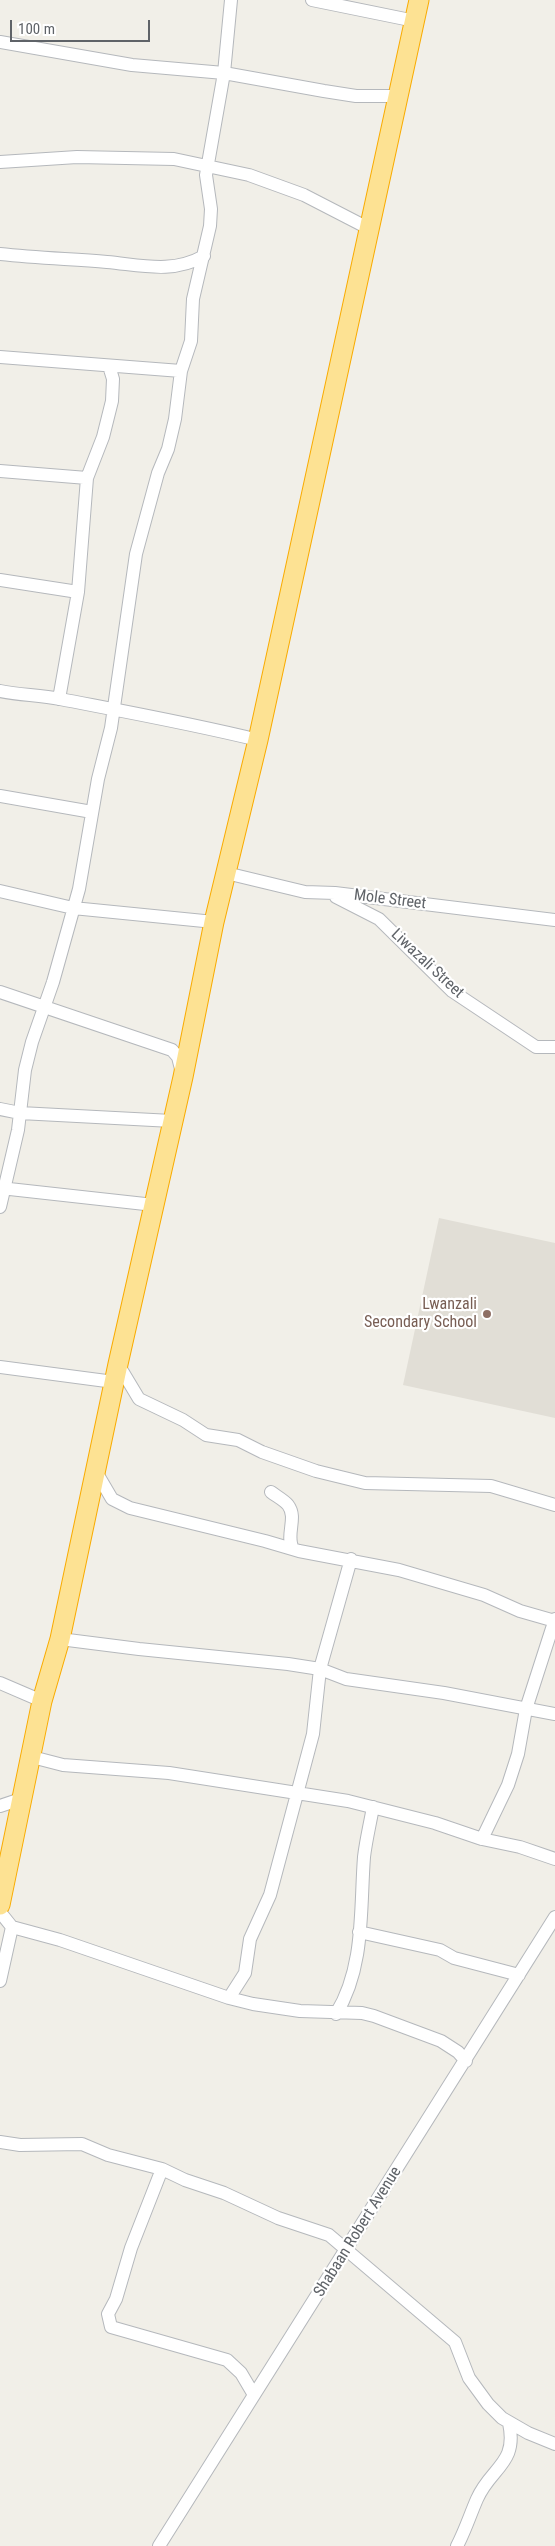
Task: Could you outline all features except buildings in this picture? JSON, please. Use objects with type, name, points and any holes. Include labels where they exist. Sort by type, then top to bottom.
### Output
[{"type":"highway","points":[[0,1905],[24,1798],[42,1701],[60,1639],[94,1469],[183,1077],[214,922],[258,740],[419,0]]},
{"type":"street","points":[[0,1207],[2,1188],[18,1130],[25,1070],[43,1005],[53,982],[79,890],[92,812],[114,711],[120,652],[136,554],[158,473],[168,449],[175,419],[182,371],[190,341],[192,305],[210,226],[211,209],[207,166],[224,73],[232,0]]},
{"type":"street","points":[[312,0],[415,21]]},
{"type":"street","points":[[0,42],[56,54],[132,65],[224,73],[332,92],[397,96]]},
{"type":"street","points":[[0,162],[56,158],[160,158],[207,166],[249,175],[304,195],[368,228]]},
{"type":"street","points":[[0,254],[109,262],[148,268],[185,265],[204,256]]},
{"type":"street","points":[[0,357],[182,371]]},
{"type":"street","points":[[59,699],[78,592],[87,478],[103,437],[111,408],[114,379],[109,366]]},
{"type":"street","points":[[0,471],[87,478]]},
{"type":"street","points":[[0,580],[78,592]]},
{"type":"street","points":[[0,690],[183,722],[258,740]]},
{"type":"street","points":[[0,796],[92,812]]},
{"type":"street","name":"Mole Street","points":[[226,873],[305,892],[324,892],[555,920]]},
{"type":"street","points":[[0,891],[73,908],[214,922]]},
{"type":"street","name":"Liwazali Street","points":[[324,892],[378,919],[452,991],[511,1032],[536,1047],[555,1047]]},
{"type":"street","points":[[0,992],[172,1050],[178,1057],[183,1077]]},
{"type":"street","points":[[0,1109],[20,1113],[172,1121]]},
{"type":"street","points":[[2,1188],[154,1205]]},
{"type":"street","points":[[0,1367],[116,1373],[139,1399],[183,1420],[206,1435],[238,1440],[262,1452],[316,1471],[365,1483],[491,1486],[555,1505]]},
{"type":"street","points":[[94,1469],[105,1491],[117,1503],[155,1516],[293,1549],[399,1570],[484,1595],[520,1611],[555,1620],[526,1709],[518,1754],[508,1785],[482,1839]]},
{"type":"street","points":[[271,1492],[288,1505],[290,1510],[292,1520],[289,1541],[293,1549]]},
{"type":"street","points":[[229,1998],[246,1973],[250,1939],[270,1895],[315,1725],[320,1669],[351,1559]]},
{"type":"street","points":[[60,1639],[320,1669],[346,1679],[444,1693],[555,1714]]},
{"type":"street","points":[[0,1683],[42,1701]]},
{"type":"street","points":[[32,1758],[63,1765],[147,1770],[297,1793],[373,1807],[435,1822],[482,1839],[520,1847],[555,1859]]},
{"type":"street","points":[[0,1806],[24,1798]]},
{"type":"street","points":[[336,2014],[345,2000],[351,1983],[359,1932],[364,1858],[373,1807]]},
{"type":"street","points":[[0,1912],[12,1927],[60,1940],[229,1998],[273,2008],[374,2016],[441,2041],[458,2052],[466,2061]]},
{"type":"street","name":"Shabaan Robert Avenue","points":[[159,2546],[555,1917]]},
{"type":"street","points":[[0,1981],[12,1927]]},
{"type":"street","points":[[359,1932],[445,1951],[454,1958],[519,1975]]},
{"type":"street","points":[[0,2142],[20,2145],[82,2144],[116,2158],[162,2168],[185,2180],[224,2193],[278,2218],[322,2232],[333,2238],[454,2342],[475,2387],[488,2404],[509,2423],[555,2444]]},
{"type":"street","points":[[162,2168],[131,2248],[116,2299],[108,2314],[109,2323],[111,2327],[227,2360],[237,2367],[248,2382],[254,2396]]},
{"type":"street","points":[[457,2546],[477,2498],[510,2450],[512,2437],[509,2423]]},
{"type":"shaded area","name":"Lwanzali Secondary School","points":[[439,1218],[555,1243],[555,1418],[403,1385]]},
{"type":"place","name":"Lwanzali Secondary School","points":[[487,1314]]}]
